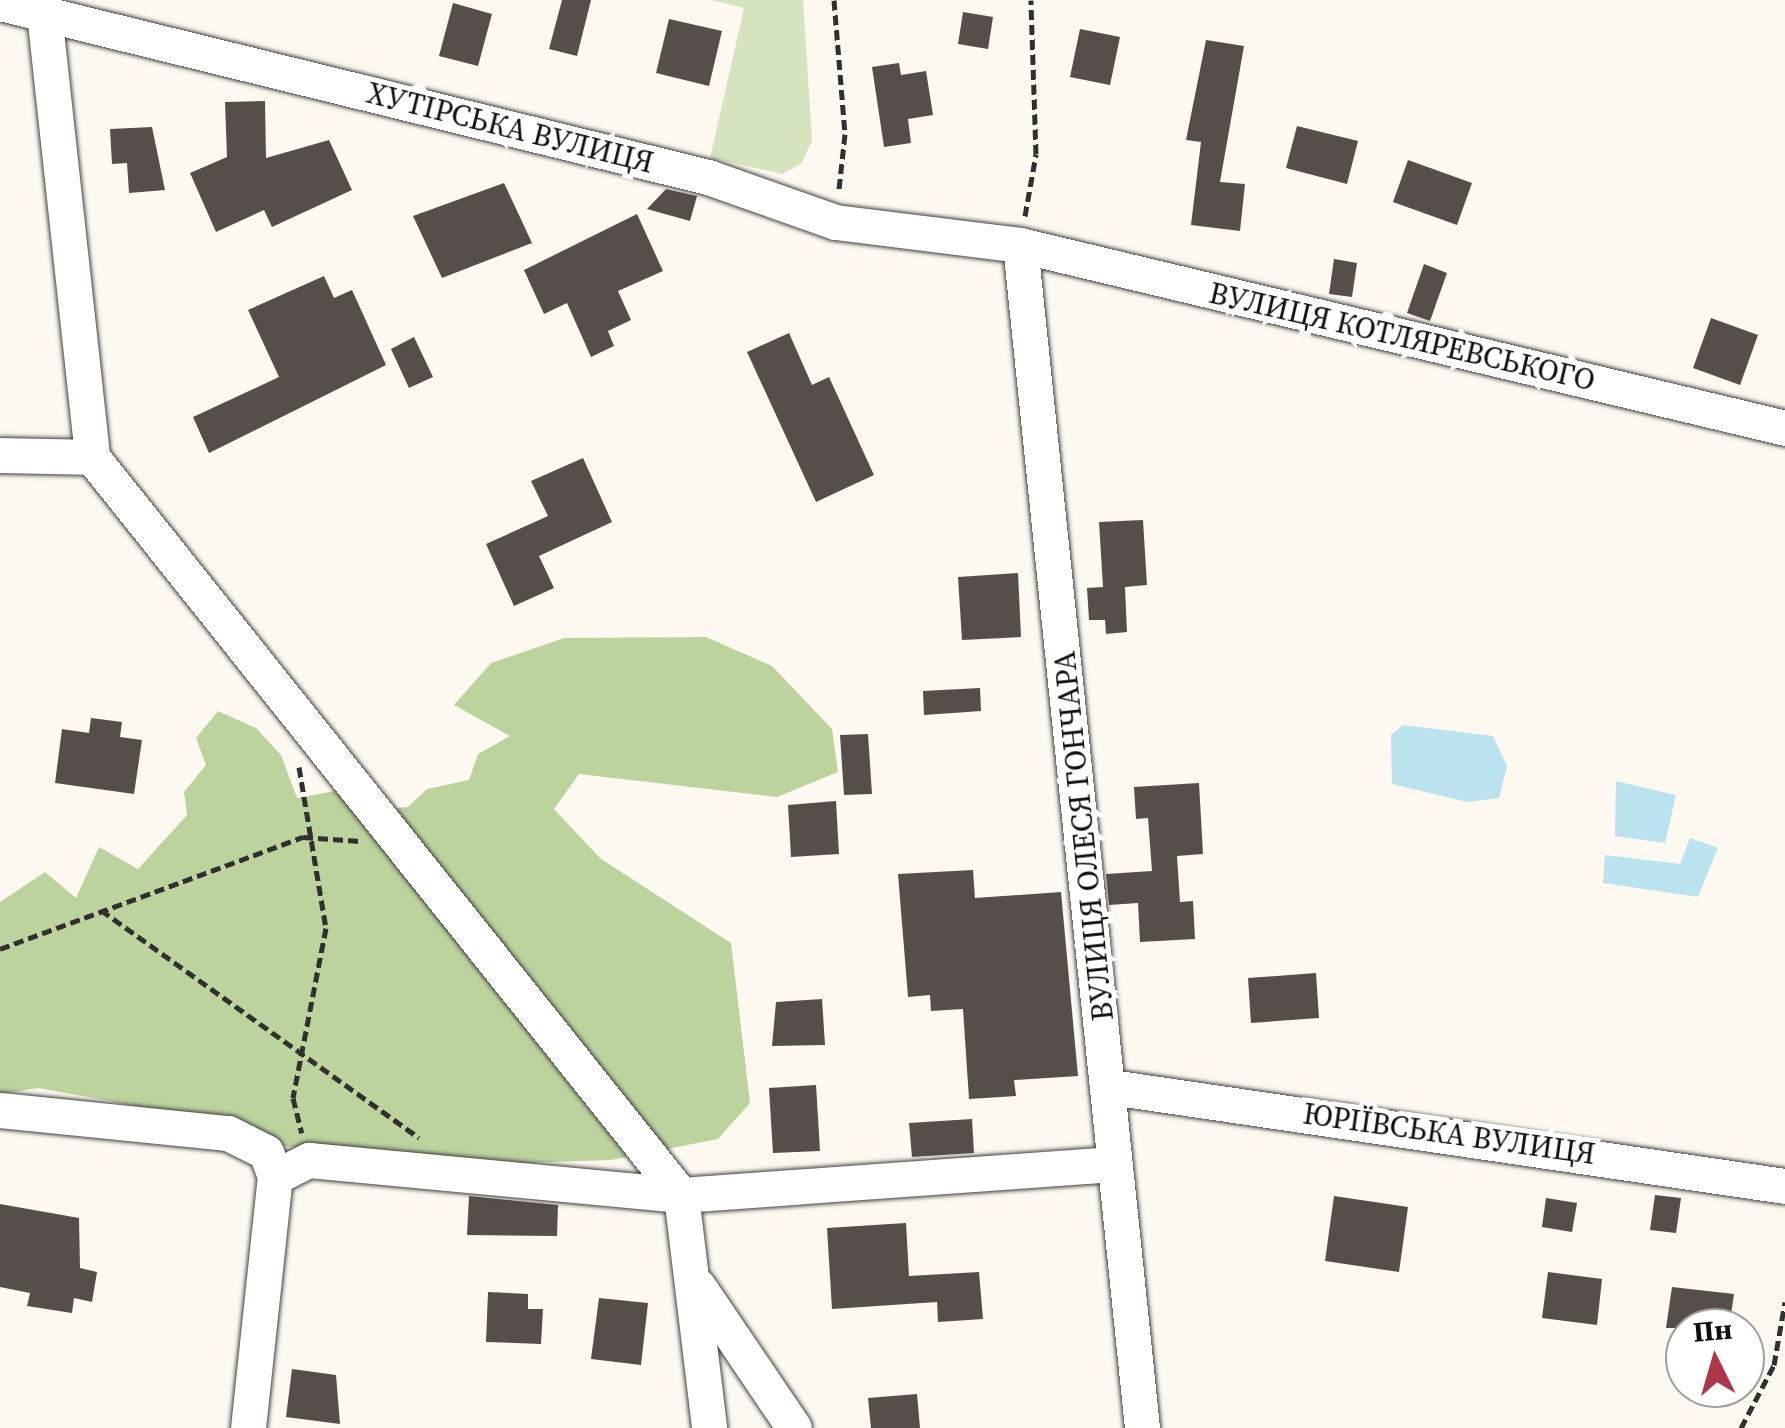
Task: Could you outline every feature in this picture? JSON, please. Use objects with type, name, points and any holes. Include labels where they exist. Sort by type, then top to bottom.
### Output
[{"type":"street","name":"ХУТІРСЬКА ВУЛИЦЯ","points":[[0,4],[708,177],[835,222],[1020,245]]},
{"type":"street","points":[[44,13],[92,456],[681,1195],[710,1428]]},
{"type":"street","name":"ВУЛИЦЯ КОТЛЯРЕВСЬКОГО","points":[[1020,245],[1785,428]]},
{"type":"street","name":"ВУЛИЦЯ ОЛЕСЯ ГОНЧАРА","points":[[1020,245],[1112,1087],[1114,1164],[1142,1428]]},
{"type":"street","points":[[0,455],[92,456]]},
{"type":"street","name":"ЮРІЇВСЬКА ВУЛИЦЯ","points":[[1112,1087],[1785,1186]]},
{"type":"street","points":[[0,1110],[228,1133],[266,1152],[275,1177],[248,1428]]},
{"type":"street","points":[[275,1177],[309,1160],[681,1195],[1114,1164]]},
{"type":"street","points":[[690,1272],[794,1428]]},
{"type":"path","points":[[834,0],[844,134],[835,222]]},
{"type":"path","points":[[1020,245],[1036,154],[1030,0]]},
{"type":"path","points":[[298,762],[303,836],[326,928],[292,1098],[309,1160]]},
{"type":"path","points":[[0,948],[303,836],[403,845]]},
{"type":"path","points":[[100,910],[424,1141]]},
{"type":"path","points":[[1742,1428],[1774,1365],[1785,1302]]},
{"type":"green space","points":[[711,0],[803,0],[812,140],[802,163],[783,174],[710,158],[744,8]]},
{"type":"green space","points":[[706,637],[772,666],[832,729],[838,772],[777,797],[579,774],[554,809],[601,859],[731,943],[750,1103],[718,1139],[611,1160],[490,1164],[259,1144],[234,1126],[110,1101],[38,1088],[0,1094],[0,902],[45,872],[76,898],[99,847],[138,869],[187,815],[184,792],[206,765],[196,738],[218,711],[256,728],[281,755],[297,798],[362,786],[387,809],[408,807],[427,789],[469,780],[478,754],[510,736],[454,705],[491,663],[564,638]]},
{"type":"water","points":[[1403,725],[1493,736],[1507,766],[1499,798],[1467,802],[1392,784],[1391,735]]},
{"type":"water","points":[[1616,781],[1676,795],[1665,843],[1615,836]]},
{"type":"water","points":[[1690,838],[1718,848],[1698,897],[1603,883],[1605,855],[1680,864]]},
{"type":"building","points":[[562,0],[591,0],[577,56],[549,49]]},
{"type":"building","points":[[453,3],[492,14],[478,66],[439,56]]},
{"type":"building","points":[[963,12],[993,17],[988,49],[958,44]]},
{"type":"building","points":[[669,19],[722,31],[709,86],[656,73]]},
{"type":"building","points":[[1080,29],[1120,37],[1110,85],[1070,77]]},
{"type":"building","points":[[1206,40],[1244,46],[1220,182],[1245,184],[1240,231],[1191,225],[1201,142],[1186,140]]},
{"type":"building","points":[[899,63],[901,75],[926,71],[933,115],[908,119],[911,143],[884,147],[872,67]]},
{"type":"building","points":[[265,101],[266,158],[329,140],[352,190],[272,227],[264,210],[216,232],[190,173],[227,157],[225,102]]},
{"type":"building","points":[[1297,126],[1358,141],[1347,184],[1286,168]]},
{"type":"building","points":[[152,127],[165,190],[129,193],[127,163],[112,164],[110,129]]},
{"type":"building","points":[[1408,160],[1472,183],[1457,225],[1393,202]]},
{"type":"building","points":[[504,183],[532,243],[442,278],[413,216]]},
{"type":"building","points":[[666,189],[697,196],[690,221],[647,209]]},
{"type":"building","points":[[637,214],[663,271],[618,291],[631,320],[608,331],[614,346],[591,357],[567,303],[544,314],[524,270]]},
{"type":"building","points":[[1334,259],[1357,263],[1352,297],[1329,294]]},
{"type":"building","points":[[1424,264],[1447,273],[1430,321],[1407,313]]},
{"type":"building","points":[[324,276],[334,298],[352,290],[386,365],[209,453],[193,417],[279,377],[248,310]]},
{"type":"building","points":[[1711,318],[1758,335],[1740,385],[1693,368]]},
{"type":"building","points":[[789,333],[812,385],[829,377],[874,475],[816,502],[747,352]]},
{"type":"building","points":[[414,337],[433,377],[409,388],[391,349]]},
{"type":"building","points":[[583,458],[612,522],[539,556],[554,588],[514,606],[486,544],[548,516],[531,481]]},
{"type":"building","points":[[1143,520],[1147,585],[1125,587],[1127,632],[1106,634],[1105,620],[1089,620],[1087,588],[1103,587],[1099,522]]},
{"type":"building","points":[[1018,573],[1021,637],[962,640],[958,577]]},
{"type":"building","points":[[980,688],[981,711],[924,715],[923,691]]},
{"type":"building","points":[[91,718],[122,722],[120,737],[142,740],[134,794],[55,783],[62,729],[89,733]]},
{"type":"building","points":[[868,734],[872,794],[844,795],[840,735]]},
{"type":"building","points":[[1199,783],[1203,854],[1177,856],[1180,902],[1193,901],[1195,939],[1140,942],[1138,903],[1109,905],[1106,874],[1152,871],[1148,818],[1136,819],[1134,787]]},
{"type":"building","points":[[836,801],[839,854],[791,857],[788,805]]},
{"type":"building","points":[[973,870],[975,898],[1061,892],[1078,1076],[1014,1080],[1016,1096],[969,1099],[963,1009],[931,1011],[930,995],[908,997],[898,874]]},
{"type":"building","points":[[1316,973],[1319,1018],[1251,1023],[1248,978]]},
{"type":"building","points":[[822,999],[825,1045],[772,1046],[776,1002]]},
{"type":"building","points":[[816,1085],[820,1151],[773,1153],[769,1088]]},
{"type":"building","points":[[972,1119],[974,1153],[912,1157],[909,1123]]},
{"type":"building","points":[[1655,1195],[1681,1198],[1676,1233],[1650,1230]]},
{"type":"building","points":[[469,1196],[558,1205],[557,1236],[467,1235]]},
{"type":"building","points":[[1334,1196],[1408,1207],[1399,1272],[1325,1261]]},
{"type":"building","points":[[1546,1198],[1577,1203],[1572,1232],[1542,1227]]},
{"type":"building","points":[[0,1204],[79,1218],[80,1268],[97,1272],[92,1302],[74,1298],[72,1313],[27,1306],[30,1293],[0,1287]]},
{"type":"building","points":[[906,1223],[909,1276],[979,1272],[983,1319],[938,1322],[937,1302],[832,1309],[827,1228]]},
{"type":"building","points":[[1548,1272],[1602,1279],[1597,1325],[1542,1318]]},
{"type":"building","points":[[1672,1287],[1734,1294],[1732,1308],[1669,1308]]},
{"type":"building","points":[[488,1292],[528,1294],[528,1309],[543,1309],[541,1344],[486,1342]]},
{"type":"building","points":[[599,1298],[648,1303],[641,1365],[591,1359]]},
{"type":"building","points":[[292,1369],[336,1375],[340,1424],[286,1417]]},
{"type":"building","points":[[917,1394],[920,1428],[871,1428],[868,1398]]}]
